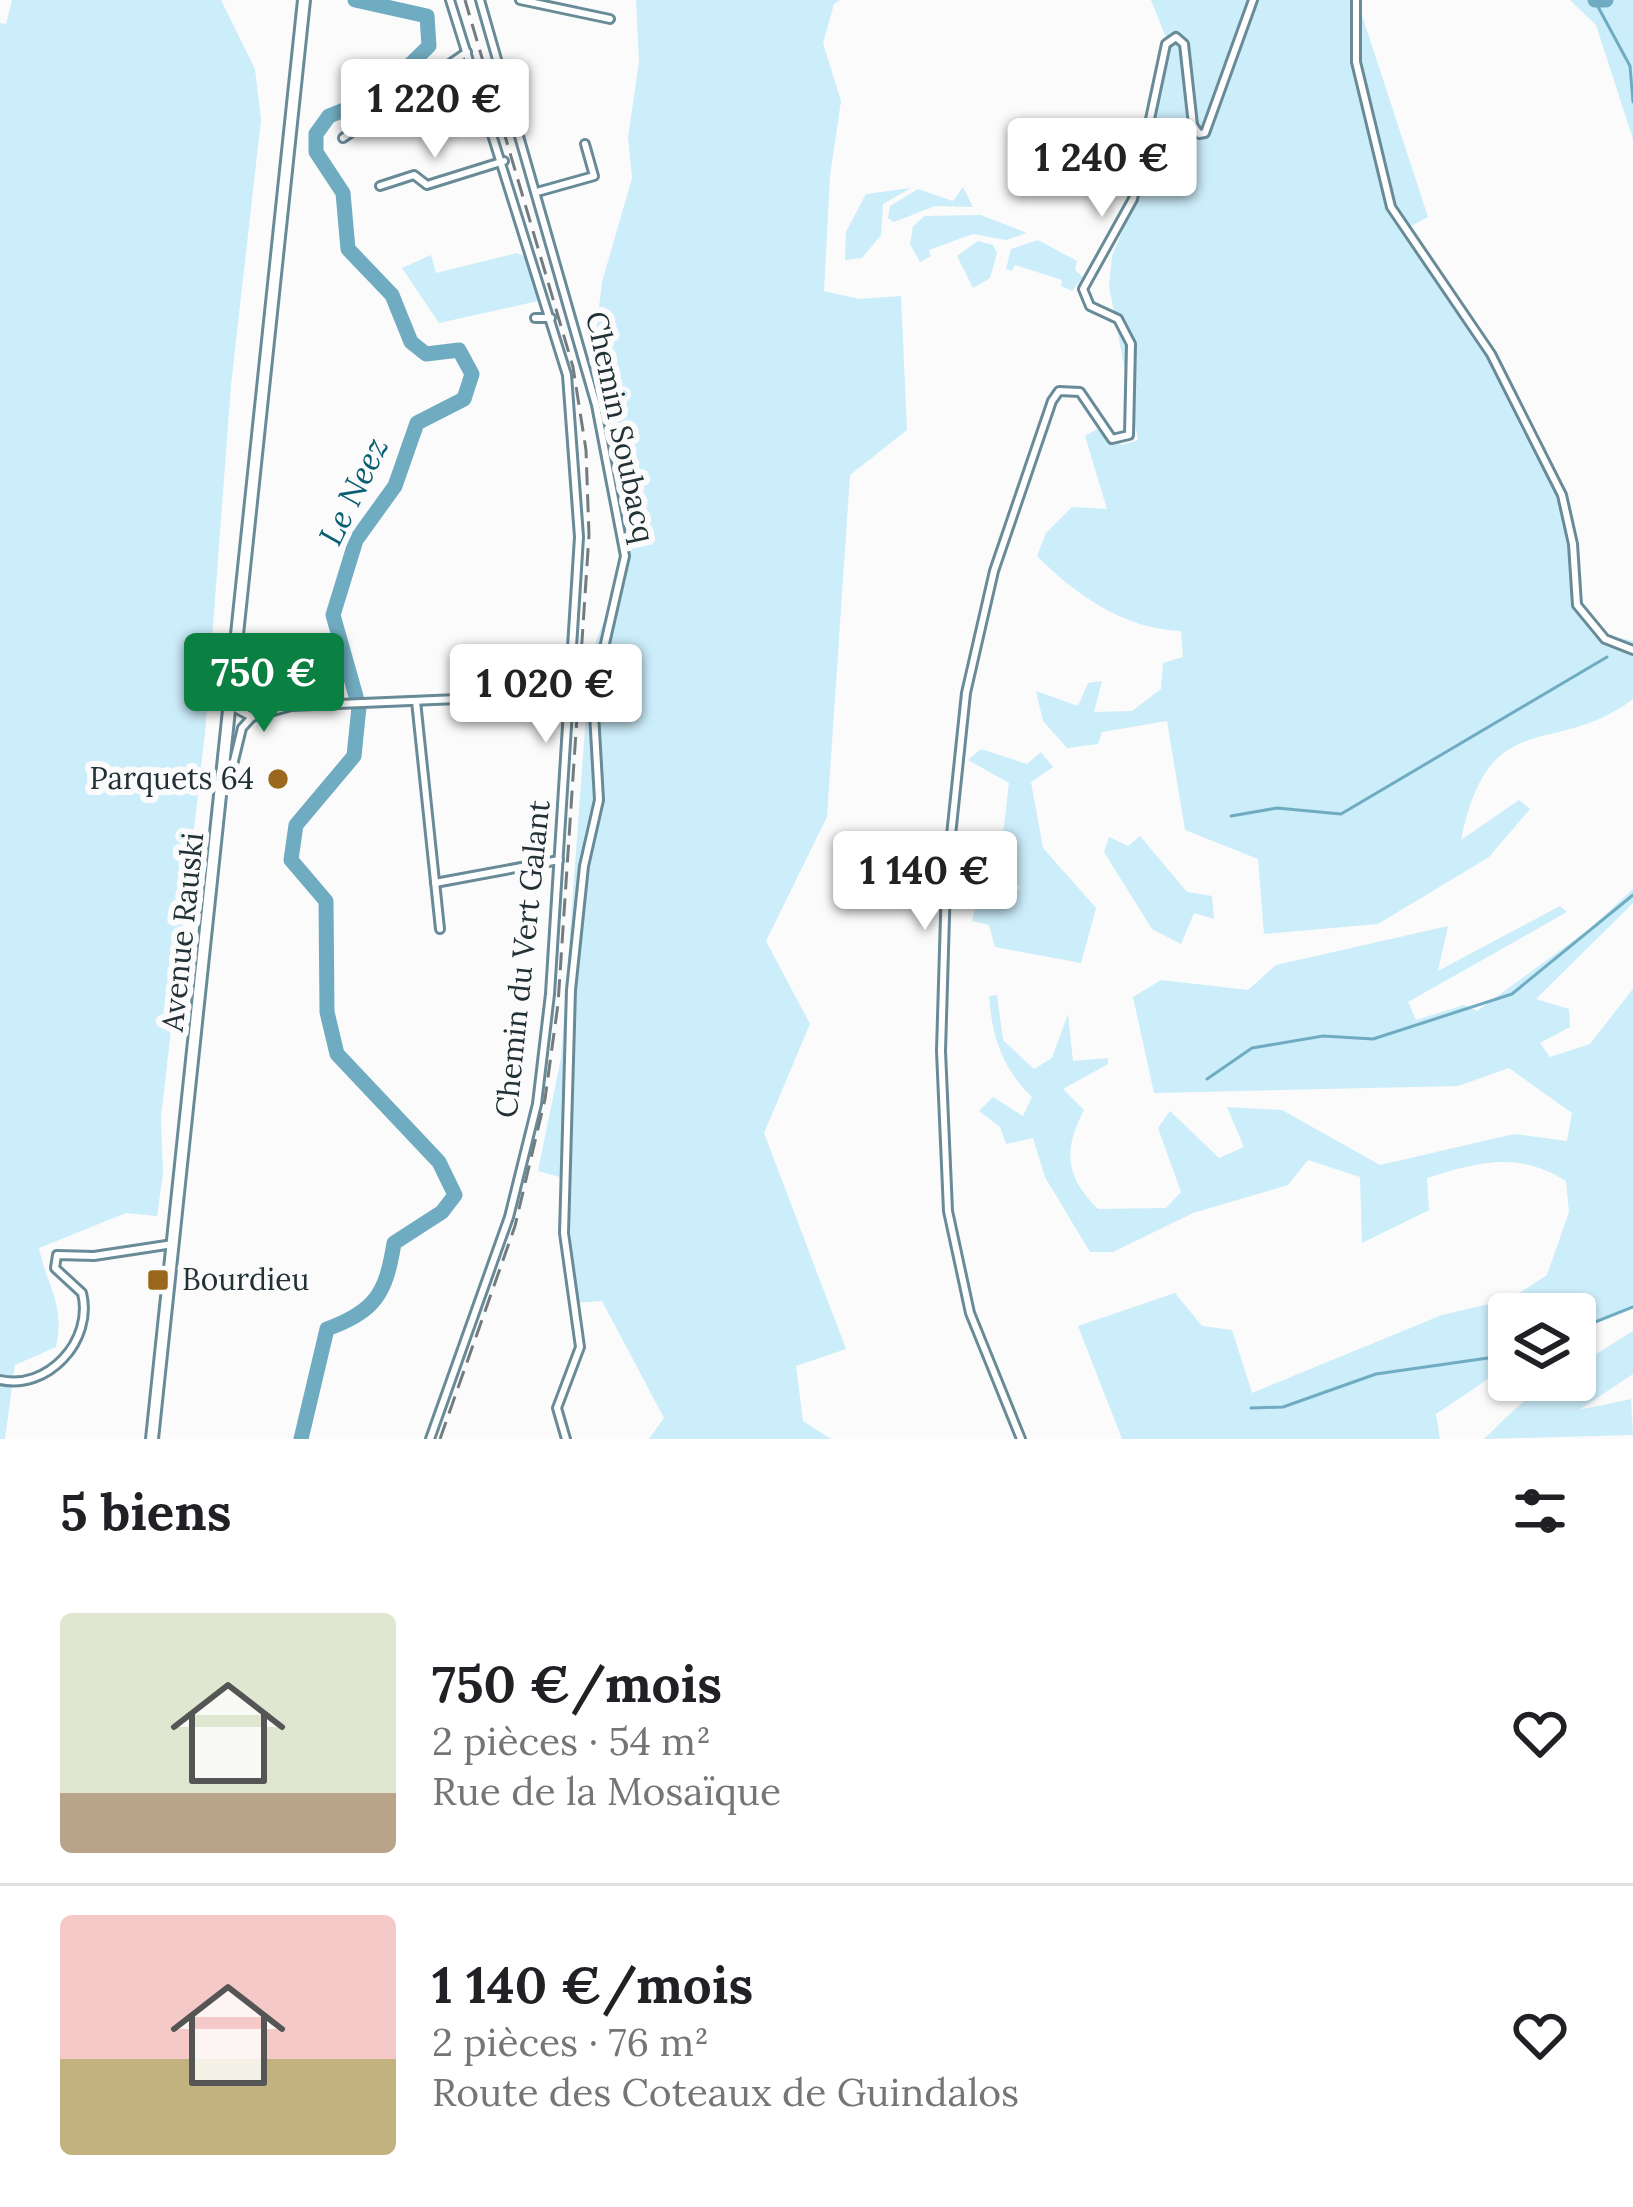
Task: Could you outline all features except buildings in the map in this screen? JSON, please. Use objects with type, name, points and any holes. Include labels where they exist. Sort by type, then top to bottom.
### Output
[{"type":"main road","name":"Avenue Rauski","points":[[152,1439],[304,0]]},
{"type":"street","name":"Chemin du Vert Galant","points":[[430,1439],[509,1217],[537,1104],[560,860],[579,537],[576,437],[551,318],[450,0]]},
{"type":"street","name":"Chemin Soubacq","points":[[480,0],[596,405],[625,556],[593,696],[599,800],[584,866],[571,990],[564,1212],[580,1347],[557,1408],[566,1439]]},
{"type":"street","points":[[520,0],[610,19]]},
{"type":"street","points":[[1021,1439],[970,1313],[948,1211],[941,1051],[946,883],[966,693],[994,571],[1052,401],[1059,391],[1080,392],[1112,440],[1129,435],[1132,344],[1118,319],[1090,306],[1084,289],[1133,199],[1166,44],[1176,37],[1184,44],[1194,131],[1205,134],[1252,0]]},
{"type":"street","points":[[1356,0],[1356,62],[1391,207],[1491,354],[1562,495],[1573,544],[1577,605],[1605,639],[1633,650]]},
{"type":"street","points":[[343,138],[467,52]]},
{"type":"street","points":[[537,192],[594,176],[585,144]]},
{"type":"street","points":[[380,186],[414,175],[427,185],[504,160]]},
{"type":"street","points":[[535,318],[551,318]]},
{"type":"street","points":[[291,706],[255,695],[232,697],[238,713],[252,717],[291,706],[482,698],[573,658]]},
{"type":"street","points":[[224,777],[232,769],[242,728],[261,708],[255,695]]},
{"type":"street","points":[[416,701],[440,929]]},
{"type":"street","points":[[435,883],[560,860]]},
{"type":"street","points":[[0,1379],[20,1384],[52,1372],[83,1321],[82,1293],[55,1268],[57,1255],[94,1256],[173,1244]]},
{"type":"shaded area","points":[[12,0],[221,0],[255,69],[261,120],[231,385],[205,733],[161,1117],[163,1174],[157,1216],[126,1213],[39,1248],[57,1307],[56,1347],[15,1365],[5,1439],[0,1439],[0,23],[6,24]]},
{"type":"shaded area","points":[[636,0],[840,0],[834,4],[823,43],[841,101],[830,176],[824,291],[859,299],[901,296],[907,430],[850,475],[827,817],[766,941],[810,1024],[764,1133],[846,1349],[796,1366],[803,1421],[831,1439],[649,1439],[664,1418],[602,1301],[575,1303],[567,1179],[538,1171],[561,1058],[587,701],[596,641],[628,563],[626,525],[592,365],[602,282],[632,178],[628,137],[639,62]]},
{"type":"shaded area","points":[[1151,0],[1357,0],[1428,217],[1409,227],[1490,360],[1564,508],[1573,599],[1598,633],[1633,641],[1633,699],[1604,717],[1507,751],[1489,768],[1473,797],[1461,840],[1519,800],[1530,809],[1489,857],[1378,924],[1264,934],[1258,859],[1185,830],[1167,721],[1102,732],[1098,744],[1067,748],[1043,721],[1036,691],[1078,706],[1088,683],[1102,681],[1094,712],[1132,711],[1161,689],[1163,663],[1183,657],[1181,631],[1121,617],[1068,584],[1037,556],[1046,533],[1072,507],[1107,509],[1085,436],[1097,429],[1122,445],[1138,440],[1109,286],[1112,256],[1141,186],[1167,40]]},
{"type":"shaded area","points":[[1570,0],[1633,0],[1633,139],[1596,25]]},
{"type":"shaded area","points":[[963,187],[973,207],[935,206],[894,222],[888,218],[890,206],[918,189],[953,201]]},
{"type":"shaded area","points":[[911,188],[883,204],[881,235],[862,258],[845,260],[846,232],[866,194]]},
{"type":"shaded area","points":[[981,215],[1027,233],[1006,240],[973,234],[929,250],[931,256],[920,262],[910,244],[913,226],[925,216]]},
{"type":"shaded area","points":[[1038,240],[1077,261],[1075,270],[1083,277],[1072,291],[1061,286],[1062,280],[1015,265],[1012,271],[1006,269],[1011,249]]},
{"type":"shaded area","points":[[978,241],[993,245],[997,253],[990,278],[973,288],[957,256]]},
{"type":"shaded area","points":[[517,253],[526,257],[538,301],[439,323],[402,268],[431,255],[436,273]]},
{"type":"shaded area","points":[[981,749],[1027,764],[1041,752],[1053,767],[1031,782],[1043,848],[1096,908],[1081,963],[995,947],[989,925],[972,921],[977,901],[1015,895],[1020,887],[999,868],[1009,783],[968,760]]},
{"type":"shaded area","points":[[1140,836],[1187,892],[1212,896],[1214,919],[1194,913],[1181,944],[1152,929],[1104,852],[1109,837],[1128,846]]},
{"type":"shaded area","points":[[1633,889],[1633,903],[1536,999],[1569,1009],[1570,1027],[1540,1043],[1550,1057],[1590,1044],[1633,989],[1633,1306],[1596,1320],[1596,1293],[1519,1293],[1547,1275],[1569,1212],[1566,1181],[1531,1166],[1498,1162],[1427,1178],[1429,1210],[1362,1243],[1360,1177],[1308,1160],[1288,1185],[1193,1213],[1113,1252],[1090,1252],[1045,1177],[1033,1138],[1006,1144],[1000,1127],[979,1111],[993,1097],[1023,1116],[1032,1097],[1000,1051],[989,996],[997,995],[1003,1040],[1034,1069],[1052,1058],[1068,1014],[1073,1061],[1108,1058],[1108,1064],[1063,1089],[1084,1110],[1070,1150],[1071,1162],[1079,1186],[1098,1209],[1166,1208],[1181,1192],[1158,1128],[1170,1111],[1219,1158],[1244,1147],[1227,1107],[1282,1110],[1380,1165],[1514,1134],[1567,1141],[1572,1113],[1509,1068],[1458,1086],[1154,1093],[1133,997],[1161,980],[1248,990],[1276,965],[1448,926],[1438,971],[1560,906],[1567,912],[1408,1002],[1416,1020],[1464,1005],[1477,1011],[1592,927]]},
{"type":"shaded area","points":[[1175,1293],[1202,1326],[1232,1330],[1252,1393],[1442,1315],[1488,1304],[1488,1379],[1436,1414],[1440,1439],[1122,1439],[1078,1326]]},
{"type":"shaded area","points":[[1633,1331],[1633,1374],[1596,1399],[1596,1354]]},
{"type":"shaded area","points":[[1631,1399],[1633,1435],[1484,1439],[1524,1401],[1592,1401],[1579,1410]]},
{"type":"waterway","name":"Le Neez","points":[[301,1439],[327,1329],[368,1307],[387,1275],[394,1243],[442,1212],[455,1195],[439,1162],[337,1054],[327,1012],[326,901],[291,860],[296,825],[354,756],[359,707],[333,615],[356,540],[395,486],[417,423],[464,399],[472,374],[459,350],[426,354],[411,342],[392,295],[348,249],[343,193],[316,152],[316,134],[329,116],[377,97],[429,46],[427,16],[355,0]]},
{"type":"waterway","points":[[1595,0],[1606,0]]},
{"type":"waterway","points":[[1596,3],[1630,66],[1633,102]]},
{"type":"waterway","points":[[1231,816],[1277,808],[1341,814],[1607,657]]},
{"type":"waterway","points":[[1207,1079],[1252,1048],[1323,1036],[1373,1039],[1512,994],[1633,895]]},
{"type":"waterway","points":[[1596,1322],[1633,1307]]},
{"type":"waterway","points":[[1251,1408],[1283,1407],[1376,1374],[1488,1358]]},
{"type":"railway","points":[[440,1439],[515,1226],[545,1099],[558,1004],[589,535],[586,450],[573,367],[465,0]]},
{"type":"place","name":"Parquets 64","points":[[278,779]]},
{"type":"place","name":"Bourdieu","points":[[158,1280]]}]
